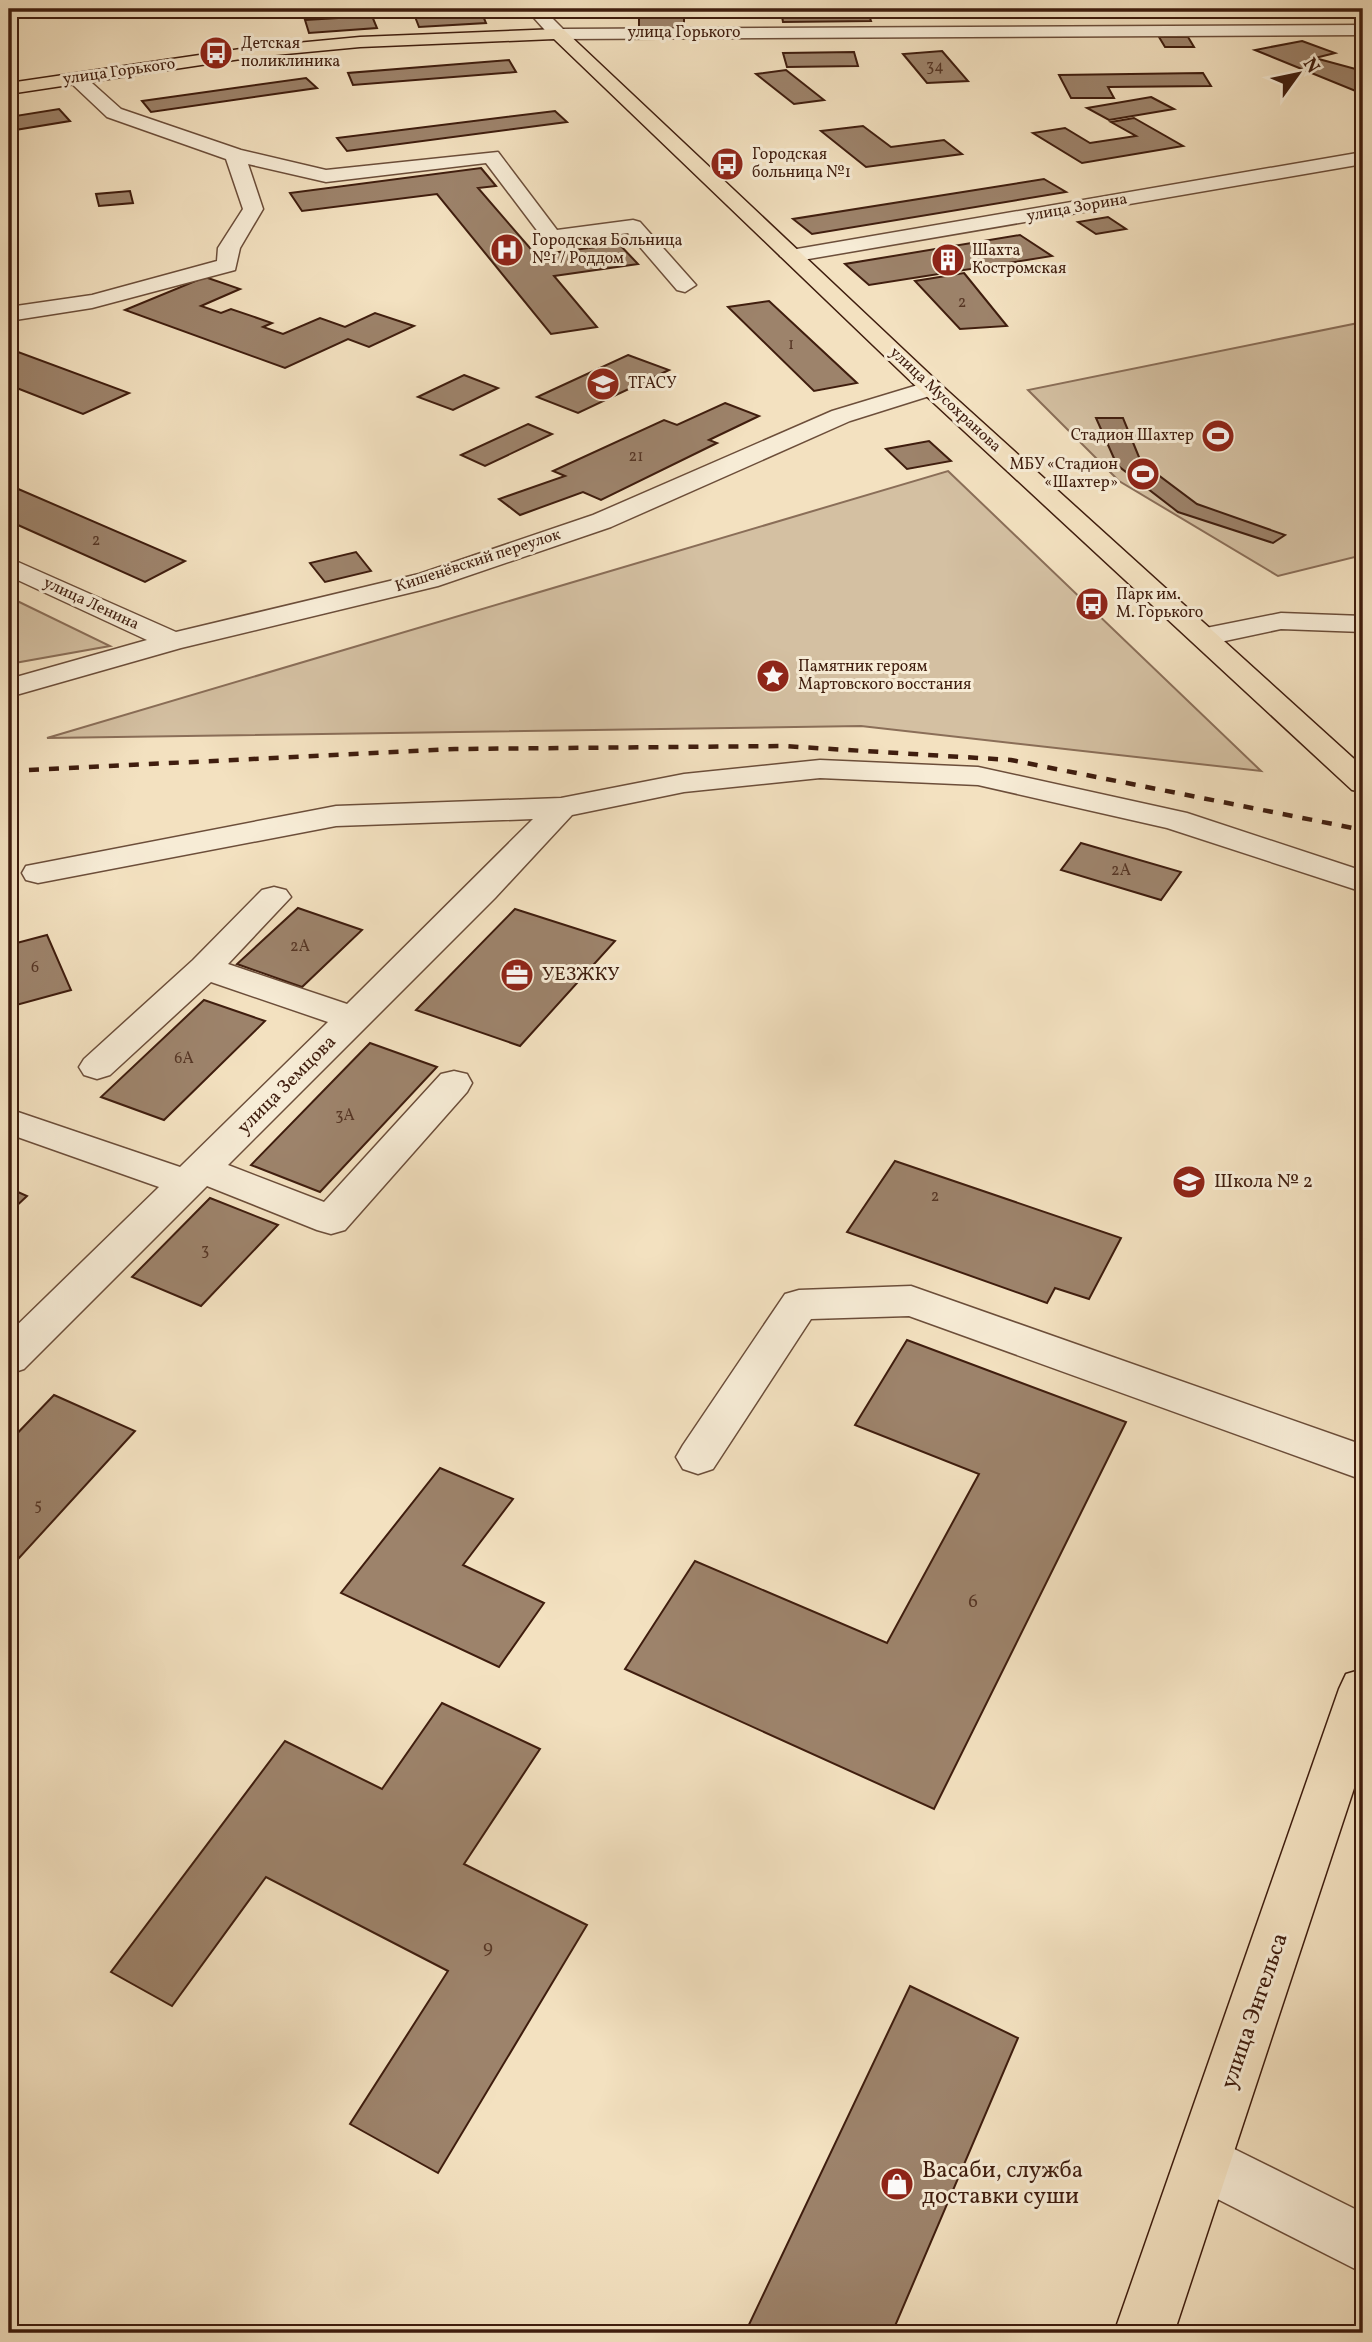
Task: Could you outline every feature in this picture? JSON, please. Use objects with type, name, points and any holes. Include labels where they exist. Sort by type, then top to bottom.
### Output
[{"type":"main road","name":"улица Горького","points":[[9,89],[254,52],[360,42],[558,34]]},
{"type":"main road","name":"улица Мусохранова","points":[[558,34],[931,388],[1206,636],[1363,783]]},
{"type":"main road","name":"улица Энгельса","points":[[1144,2333],[1363,1689]]},
{"type":"street","name":"улица Мусохранова","points":[[534,9],[558,34]]},
{"type":"street","name":"улица Горького","points":[[558,34],[1363,30]]},
{"type":"street","points":[[77,79],[114,113],[235,155],[326,176],[491,156],[552,237],[633,226],[685,285]]},
{"type":"street","points":[[9,314],[55,310],[115,299],[227,265],[229,248],[253,209],[235,155]]},
{"type":"street","name":"улица Зорина","points":[[791,256],[1363,158]]},
{"type":"street","name":"Кишенёвский переулок","points":[[9,688],[173,641],[428,580],[602,521],[818,425],[931,388]]},
{"type":"street","name":"улица Ленина","points":[[9,566],[173,641]]},
{"type":"street","points":[[1206,636],[1281,621],[1363,624]]},
{"type":"street","points":[[38,873],[336,816],[561,808],[684,783],[820,769],[978,776],[1176,820],[1363,882]]},
{"type":"street","name":"улица Земцова","points":[[9,1359],[483,891],[561,808]]},
{"type":"street","points":[[97,1067],[205,968],[274,897]]},
{"type":"street","points":[[205,968],[354,1019]]},
{"type":"street","points":[[9,1121],[331,1220],[454,1083]]},
{"type":"street","points":[[698,1457],[799,1306],[911,1301],[1363,1463]]},
{"type":"street","points":[[1204,2162],[1363,2244]]},
{"type":"shaded area","name":"Стадион Шахтер","points":[[1363,322],[1363,555],[1278,576],[1119,481],[1028,390]]},
{"type":"shaded area","points":[[948,471],[1261,771],[861,726],[47,738]]},
{"type":"shaded area","points":[[9,597],[110,646],[9,664]]},
{"type":"building","points":[[639,9],[684,9],[684,28],[639,28]]},
{"type":"building","points":[[904,9],[1019,9],[1022,17],[905,16]]},
{"type":"building","points":[[1050,9],[1133,9],[1137,16],[1054,16]]},
{"type":"building","points":[[1178,9],[1260,9],[1263,13],[1182,14]]},
{"type":"building","points":[[1308,9],[1363,9],[1363,12],[1311,13]]},
{"type":"building","points":[[867,10],[871,21],[783,22],[781,11]]},
{"type":"building","points":[[481,11],[486,23],[419,27],[414,14]]},
{"type":"building","points":[[372,16],[377,28],[309,33],[305,20]]},
{"type":"building","points":[[1159,37],[1188,37],[1194,47],[1165,47]]},
{"type":"building","points":[[1302,41],[1335,53],[1315,58],[1363,71],[1363,94],[1255,50]]},
{"type":"building","points":[[942,51],[968,81],[927,83],[903,54]]},
{"type":"building","points":[[854,52],[858,66],[787,67],[783,53]]},
{"type":"building","points":[[509,60],[516,72],[353,85],[348,73]]},
{"type":"building","points":[[786,70],[824,100],[794,104],[756,74]]},
{"type":"building","points":[[1203,73],[1211,86],[1108,87],[1114,98],[1071,98],[1059,75]]},
{"type":"building","points":[[306,78],[317,88],[151,112],[142,101]]},
{"type":"building","points":[[1151,97],[1174,109],[1109,120],[1087,108]]},
{"type":"building","points":[[59,109],[70,121],[9,131],[9,117]]},
{"type":"building","points":[[555,111],[567,122],[347,151],[337,138]]},
{"type":"building","points":[[1134,118],[1183,146],[1082,163],[1033,133],[1065,128],[1090,143],[1136,136],[1111,122]]},
{"type":"building","points":[[863,126],[891,147],[944,140],[962,154],[866,167],[821,131]]},
{"type":"building","name":"Городская Больница №1 / Роддом","points":[[481,168],[496,186],[478,188],[536,255],[619,244],[638,264],[554,276],[597,327],[551,334],[437,194],[302,211],[290,193]]},
{"type":"building","points":[[1044,179],[1066,192],[812,234],[793,219]]},
{"type":"building","points":[[130,191],[133,203],[99,206],[96,194]]},
{"type":"building","points":[[1108,217],[1126,229],[1096,234],[1078,222]]},
{"type":"building","name":"Шахта Костромская","points":[[1020,235],[1052,256],[869,285],[845,264]]},
{"type":"building","points":[[964,273],[1007,326],[960,329],[915,281]]},
{"type":"building","points":[[205,277],[240,289],[201,306],[221,313],[231,309],[272,323],[263,327],[283,334],[320,318],[345,327],[375,313],[414,326],[369,347],[348,339],[285,368],[125,310]]},
{"type":"building","points":[[769,301],[857,383],[814,391],[728,307]]},
{"type":"building","points":[[9,349],[129,393],[83,414],[9,385]]},
{"type":"building","name":"ТГАСУ","points":[[628,355],[669,370],[578,413],[537,397]]},
{"type":"building","points":[[464,375],[498,388],[453,410],[418,397]]},
{"type":"building","points":[[725,403],[759,416],[709,440],[717,443],[601,500],[583,492],[520,515],[499,499],[565,476],[553,471],[664,420],[677,425]]},
{"type":"building","name":"МБУ «Стадион «Шахтер»","points":[[1096,418],[1123,418],[1141,462],[1197,504],[1285,535],[1273,543],[1178,512],[1117,465]]},
{"type":"building","points":[[528,424],[552,434],[485,466],[461,455]]},
{"type":"building","points":[[929,441],[951,461],[907,469],[886,449]]},
{"type":"building","points":[[9,485],[185,561],[145,582],[9,521]]},
{"type":"building","points":[[356,552],[371,571],[325,582],[310,563]]},
{"type":"building","points":[[1081,843],[1181,872],[1161,900],[1061,870]]},
{"type":"building","points":[[298,908],[362,930],[302,987],[237,964]]},
{"type":"building","name":"УЕЗЖКУ","points":[[515,909],[615,941],[520,1046],[416,1010]]},
{"type":"building","points":[[47,935],[71,990],[9,1007],[9,945]]},
{"type":"building","points":[[204,1000],[265,1021],[164,1120],[101,1097]]},
{"type":"building","points":[[370,1043],[437,1067],[320,1192],[251,1165]]},
{"type":"building","points":[[895,1161],[1121,1238],[1089,1299],[1055,1288],[1047,1303],[847,1232]]},
{"type":"building","points":[[9,1188],[27,1196],[9,1213]]},
{"type":"building","points":[[210,1198],[278,1225],[201,1306],[132,1277]]},
{"type":"building","points":[[907,1340],[1126,1422],[934,1809],[625,1669],[695,1561],[887,1643],[979,1474],[855,1425]]},
{"type":"building","points":[[54,1395],[135,1431],[9,1569],[9,1442]]},
{"type":"building","points":[[440,1468],[513,1499],[463,1565],[544,1603],[499,1667],[341,1593]]},
{"type":"building","points":[[442,1703],[540,1749],[464,1864],[587,1925],[438,2173],[350,2124],[448,1971],[266,1877],[172,2006],[111,1972],[285,1741],[382,1789]]},
{"type":"building","points":[[910,1986],[1018,2038],[892,2333],[745,2333]]},
{"type":"railway","points":[[9,771],[455,749],[783,746],[1011,760],[1363,830]]},
{"type":"place","name":"Детская поликлиника","points":[[216,53]]},
{"type":"place","name":"Городская больница №1","points":[[727,164]]},
{"type":"place","name":"Городская Больница №1 / Роддом","points":[[507,250]]},
{"type":"place","name":"Шахта Костромская","points":[[948,260]]},
{"type":"place","name":"ТГАСУ","points":[[603,384]]},
{"type":"place","name":"Стадион Шахтер","points":[[1218,436]]},
{"type":"place","name":"МБУ «Стадион «Шахтер»","points":[[1143,474]]},
{"type":"place","name":"Парк им. М. Горького","points":[[1092,604]]},
{"type":"place","name":"Памятник героям Мартовского восстания","points":[[773,676]]},
{"type":"place","name":"УЕЗЖКУ","points":[[517,975]]},
{"type":"place","name":"Школа № 2","points":[[1189,1182]]},
{"type":"place","name":"Васаби, служба доставки суши","points":[[897,2184]]}]
